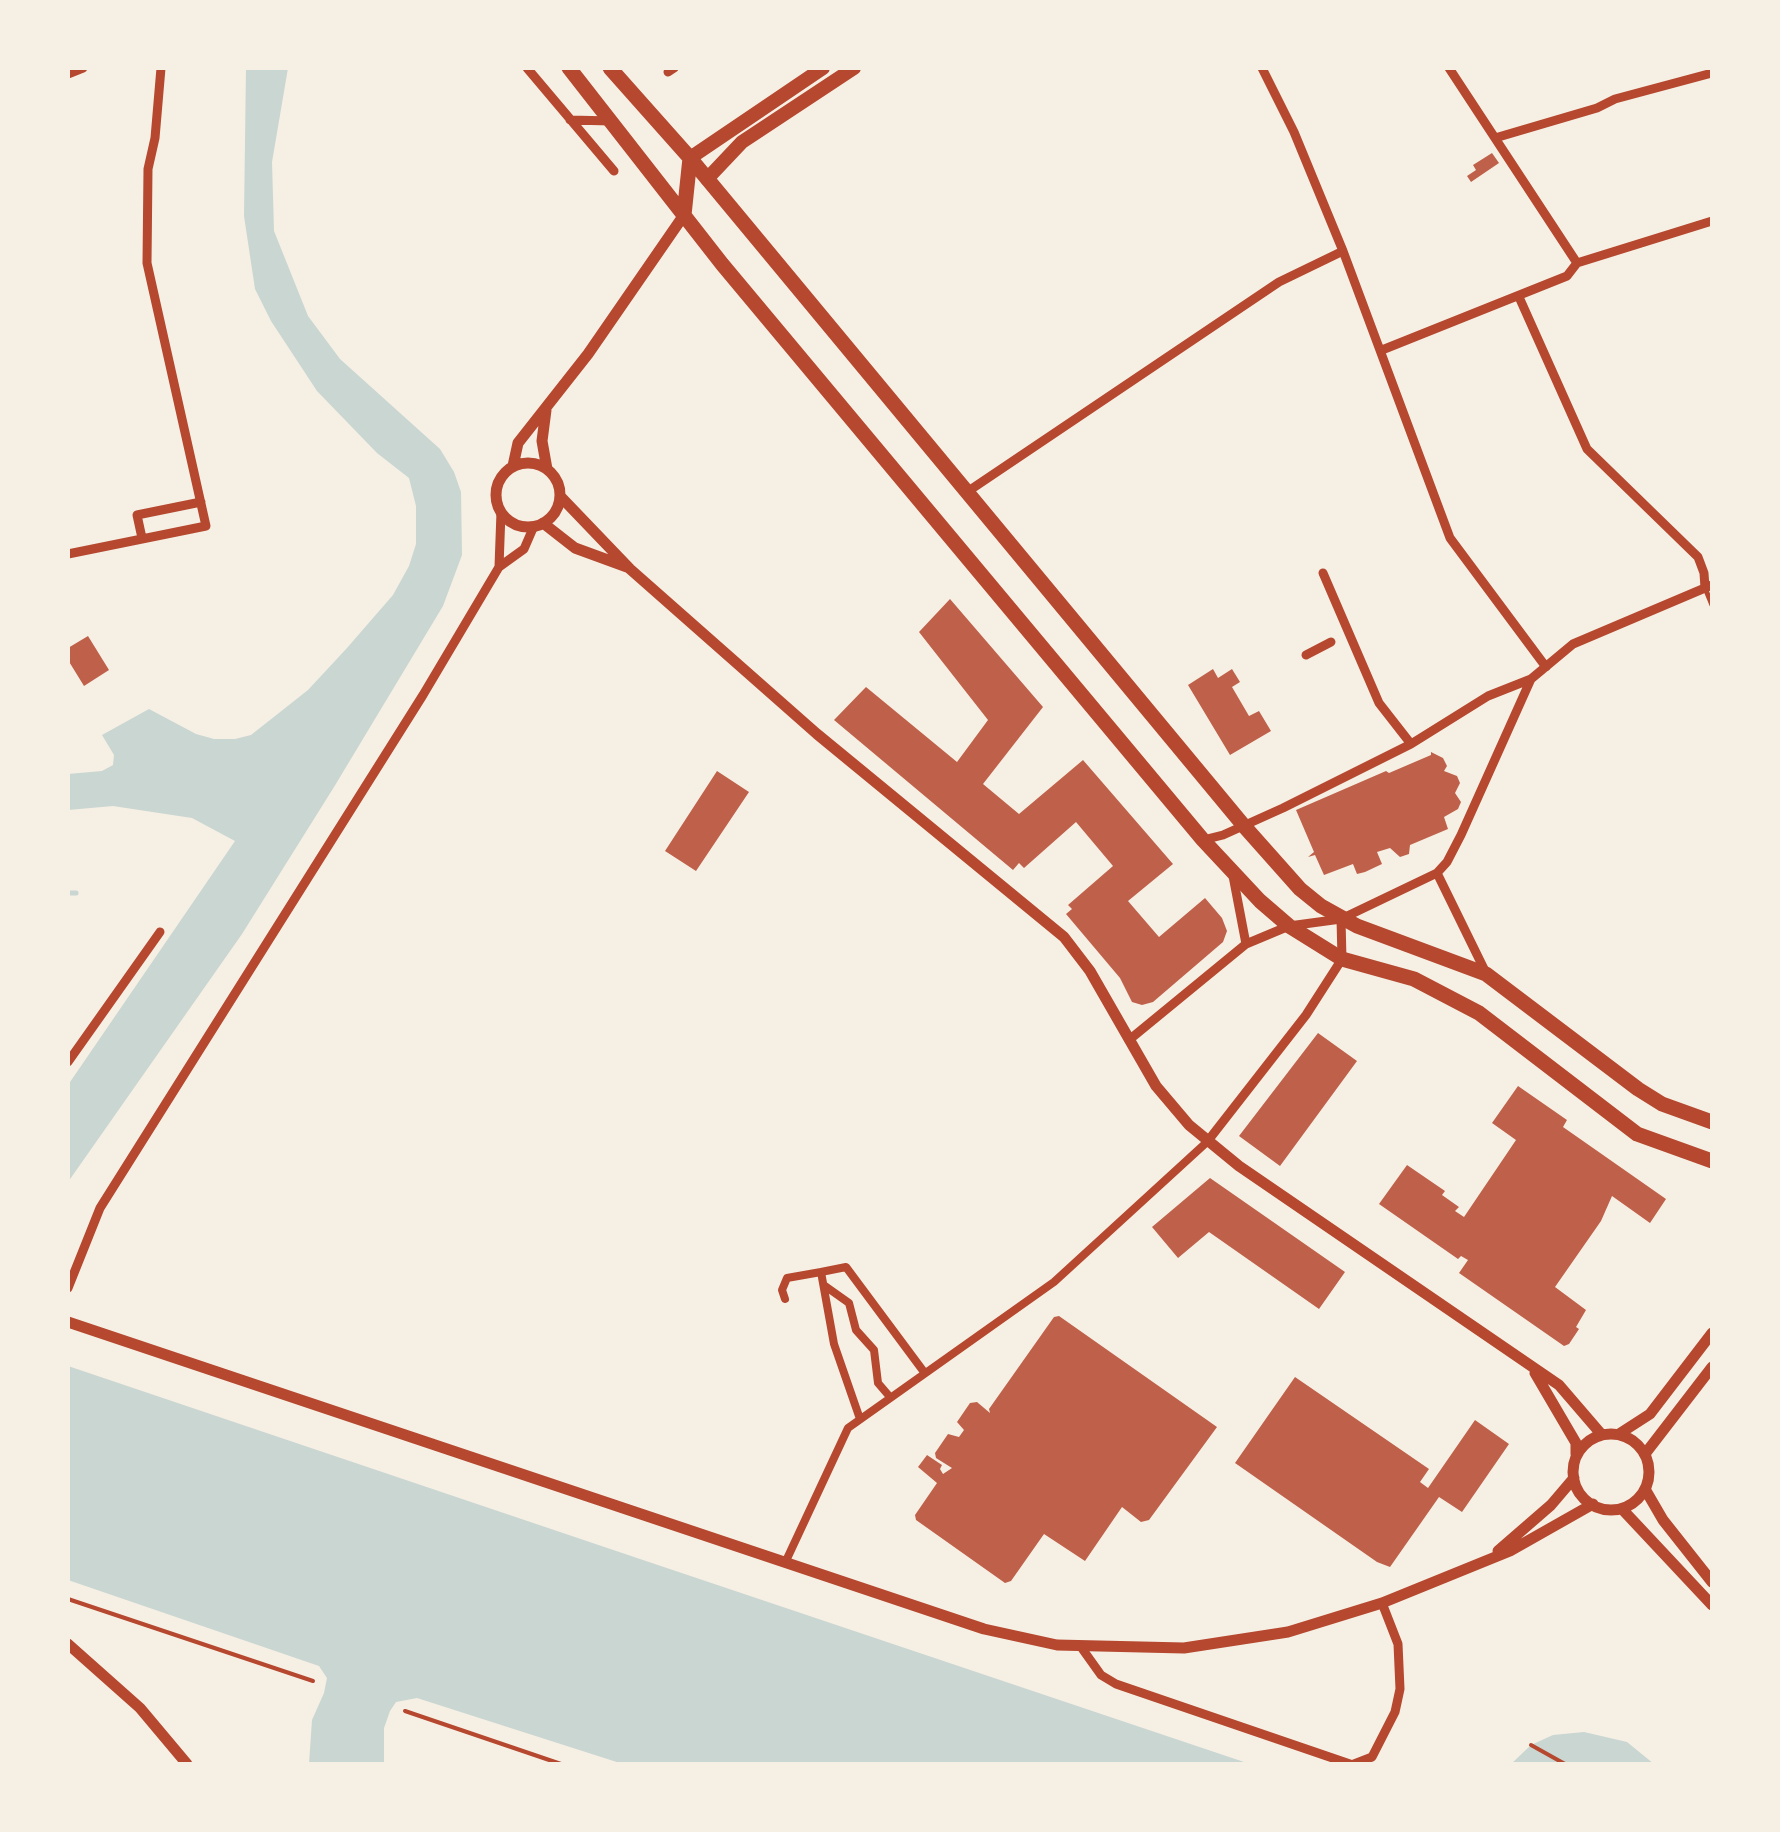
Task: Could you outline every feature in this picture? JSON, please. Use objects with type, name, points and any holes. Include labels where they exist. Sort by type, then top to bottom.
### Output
[{"type":"main road","points":[[570,68],[684,216],[1233,873],[1289,926],[1342,958],[1440,990],[1479,1013],[1637,1134],[1710,1162]]},
{"type":"main road","points":[[610,68],[690,158],[1300,889],[1341,919],[1486,974],[1638,1089],[1662,1104],[1712,1122]]},
{"type":"main road","points":[[684,216],[690,158],[822,68]]},
{"type":"main road","points":[[684,216],[707,180],[742,142],[854,68]]},
{"type":"street","points":[[68,74],[83,68]]},
{"type":"street","points":[[68,554],[206,526],[148,263],[148,169],[160,68]]},
{"type":"street","points":[[527,68],[614,172]]},
{"type":"street","points":[[1262,68],[1294,132],[1343,252],[1450,538],[1546,666]]},
{"type":"street","points":[[1449,68],[1577,263]]},
{"type":"street","points":[[1494,138],[1598,108],[1615,99],[1712,74]]},
{"type":"street","points":[[570,120],[612,122]]},
{"type":"street","points":[[498,567],[501,512],[496,494],[513,466],[518,444],[655,262],[684,216]]},
{"type":"street","points":[[1382,350],[1567,276],[1577,263],[1712,221]]},
{"type":"street","points":[[967,492],[1280,282],[1343,252]]},
{"type":"street","points":[[1202,840],[1244,826],[1410,744],[1488,696],[1531,679],[1574,644],[1709,587],[1698,557],[1587,448],[1519,296]]},
{"type":"street","points":[[546,410],[542,441],[547,469]]},
{"type":"street","points":[[513,466],[527,462],[547,469],[555,478],[560,496],[630,569],[817,734],[1064,938],[1090,971],[1172,1108],[1207,1142],[1559,1385],[1602,1435]]},
{"type":"street","points":[[68,1288],[100,1208],[412,712],[498,567],[524,549],[538,525],[552,517],[560,496]]},
{"type":"street","points":[[142,538],[137,515],[202,502]]},
{"type":"street","points":[[501,512],[515,524],[538,525],[575,548],[630,569]]},
{"type":"street","points":[[1323,573],[1380,703],[1410,744]]},
{"type":"street","points":[[1306,655],[1331,642]]},
{"type":"street","points":[[1129,1040],[1246,944],[1289,926],[1341,919],[1437,872],[1447,862],[1461,834],[1531,679]]},
{"type":"street","points":[[1437,872],[1486,974]]},
{"type":"street","points":[[1233,873],[1246,944]]},
{"type":"street","points":[[786,1563],[842,1437],[860,1419],[1054,1282],[1207,1142],[1306,1015],[1342,958],[1341,919]]},
{"type":"street","points":[[68,1062],[160,932]]},
{"type":"street","points":[[785,1299],[782,1290],[787,1278],[846,1267],[924,1372]]},
{"type":"street","points":[[820,1272],[834,1344],[860,1419]]},
{"type":"street","points":[[823,1285],[849,1303],[856,1330],[874,1350],[878,1383],[890,1397]]},
{"type":"street","points":[[68,1322],[1026,1641],[1081,1647],[1184,1648],[1230,1644],[1304,1628],[1382,1603],[1510,1551],[1593,1504]]},
{"type":"street","points":[[1619,1434],[1650,1414],[1712,1333]]},
{"type":"street","points":[[1645,1454],[1712,1367]]},
{"type":"street","points":[[1533,1370],[1576,1443],[1574,1478],[1584,1498],[1593,1504],[1622,1509],[1712,1605]]},
{"type":"street","points":[[1575,1459],[1586,1444],[1602,1435],[1619,1434],[1634,1441],[1645,1454],[1650,1472],[1645,1489],[1622,1509]]},
{"type":"street","points":[[1490,1557],[1551,1506],[1574,1478]]},
{"type":"street","points":[[1645,1489],[1663,1520],[1712,1582]]},
{"type":"street","points":[[1081,1647],[1102,1675],[1116,1684],[1352,1764],[1372,1757],[1395,1712],[1400,1690],[1398,1644],[1382,1603]]},
{"type":"street","points":[[68,1644],[140,1708],[187,1764]]},
{"type":"lane","points":[[1709,587],[1712,606]]},
{"type":"path","points":[[68,1599],[313,1681]]},
{"type":"path","points":[[405,1712],[562,1764]]},
{"type":"path","points":[[1530,1745],[1565,1764]]},
{"type":"shaded area","points":[[246,68],[288,68],[272,162],[274,231],[308,316],[340,359],[440,449],[461,492],[462,555],[443,606],[242,934],[68,1182],[68,1085],[235,841],[192,818],[113,806],[68,810],[68,774],[102,771],[113,765],[114,755],[102,735],[149,709],[196,734],[214,739],[251,735],[308,690],[393,595],[416,544],[416,506],[409,478],[377,453],[317,391],[255,289],[244,216]]},
{"type":"shaded area","points":[[68,1366],[1250,1764],[623,1764],[417,1698],[396,1702],[390,1711],[384,1728],[384,1764],[309,1764],[312,1720],[327,1678],[319,1666],[68,1580]]},
{"type":"shaded area","points":[[1584,1732],[1627,1742],[1654,1764],[1511,1764],[1531,1745],[1553,1735]]},
{"type":"building","points":[[1492,153],[1499,163],[1471,182],[1467,176],[1476,170],[1473,165]]},
{"type":"building","points":[[950,599],[1043,707],[983,784],[1019,814],[1083,760],[1173,864],[1128,901],[1159,937],[1205,898],[1222,918],[1227,931],[1223,942],[1153,1002],[1132,1002],[1120,978],[1066,914],[1072,909],[1068,905],[1113,866],[1076,822],[1024,868],[1019,863],[1013,870],[834,720],[866,687],[957,762],[988,720],[919,632]]},
{"type":"building","points":[[88,636],[109,670],[84,686],[68,660],[68,648]]},
{"type":"building","points":[[1213,669],[1218,678],[1232,669],[1240,682],[1232,687],[1249,716],[1259,711],[1271,731],[1230,755],[1188,685]]},
{"type":"building","points":[[1431,752],[1443,758],[1447,766],[1444,771],[1457,776],[1460,783],[1455,793],[1461,802],[1458,809],[1444,817],[1448,829],[1410,845],[1409,854],[1400,857],[1390,848],[1377,852],[1382,864],[1365,872],[1357,874],[1353,864],[1324,875],[1315,855],[1308,857],[1314,852],[1296,810]]},
{"type":"building","points":[[717,771],[749,792],[696,871],[665,851]]},
{"type":"building","points":[[1318,1033],[1357,1061],[1280,1166],[1239,1136]]},
{"type":"building","points":[[1518,1086],[1567,1120],[1563,1127],[1666,1199],[1650,1223],[1612,1196],[1601,1221],[1555,1287],[1586,1310],[1576,1327],[1579,1329],[1564,1346],[1459,1273],[1468,1260],[1461,1256],[1458,1259],[1379,1204],[1407,1165],[1445,1191],[1442,1195],[1459,1207],[1455,1211],[1464,1217],[1516,1140],[1492,1123]]},
{"type":"building","points":[[1210,1178],[1345,1272],[1319,1309],[1209,1232],[1178,1258],[1152,1227]]},
{"type":"building","points":[[1059,1316],[1217,1427],[1149,1520],[1141,1522],[1122,1507],[1085,1561],[1044,1534],[1011,1581],[1005,1583],[916,1520],[915,1515],[937,1483],[918,1467],[927,1455],[942,1465],[943,1474],[952,1468],[936,1458],[935,1453],[948,1434],[959,1437],[964,1430],[957,1422],[970,1403],[977,1402],[990,1413],[989,1409],[1054,1317]]},
{"type":"building","points":[[1295,1377],[1429,1469],[1420,1482],[1428,1488],[1475,1420],[1509,1444],[1462,1512],[1439,1497],[1390,1567],[1377,1562],[1235,1463]]},
{"type":"waterway","points":[[68,893],[76,893]]}]
